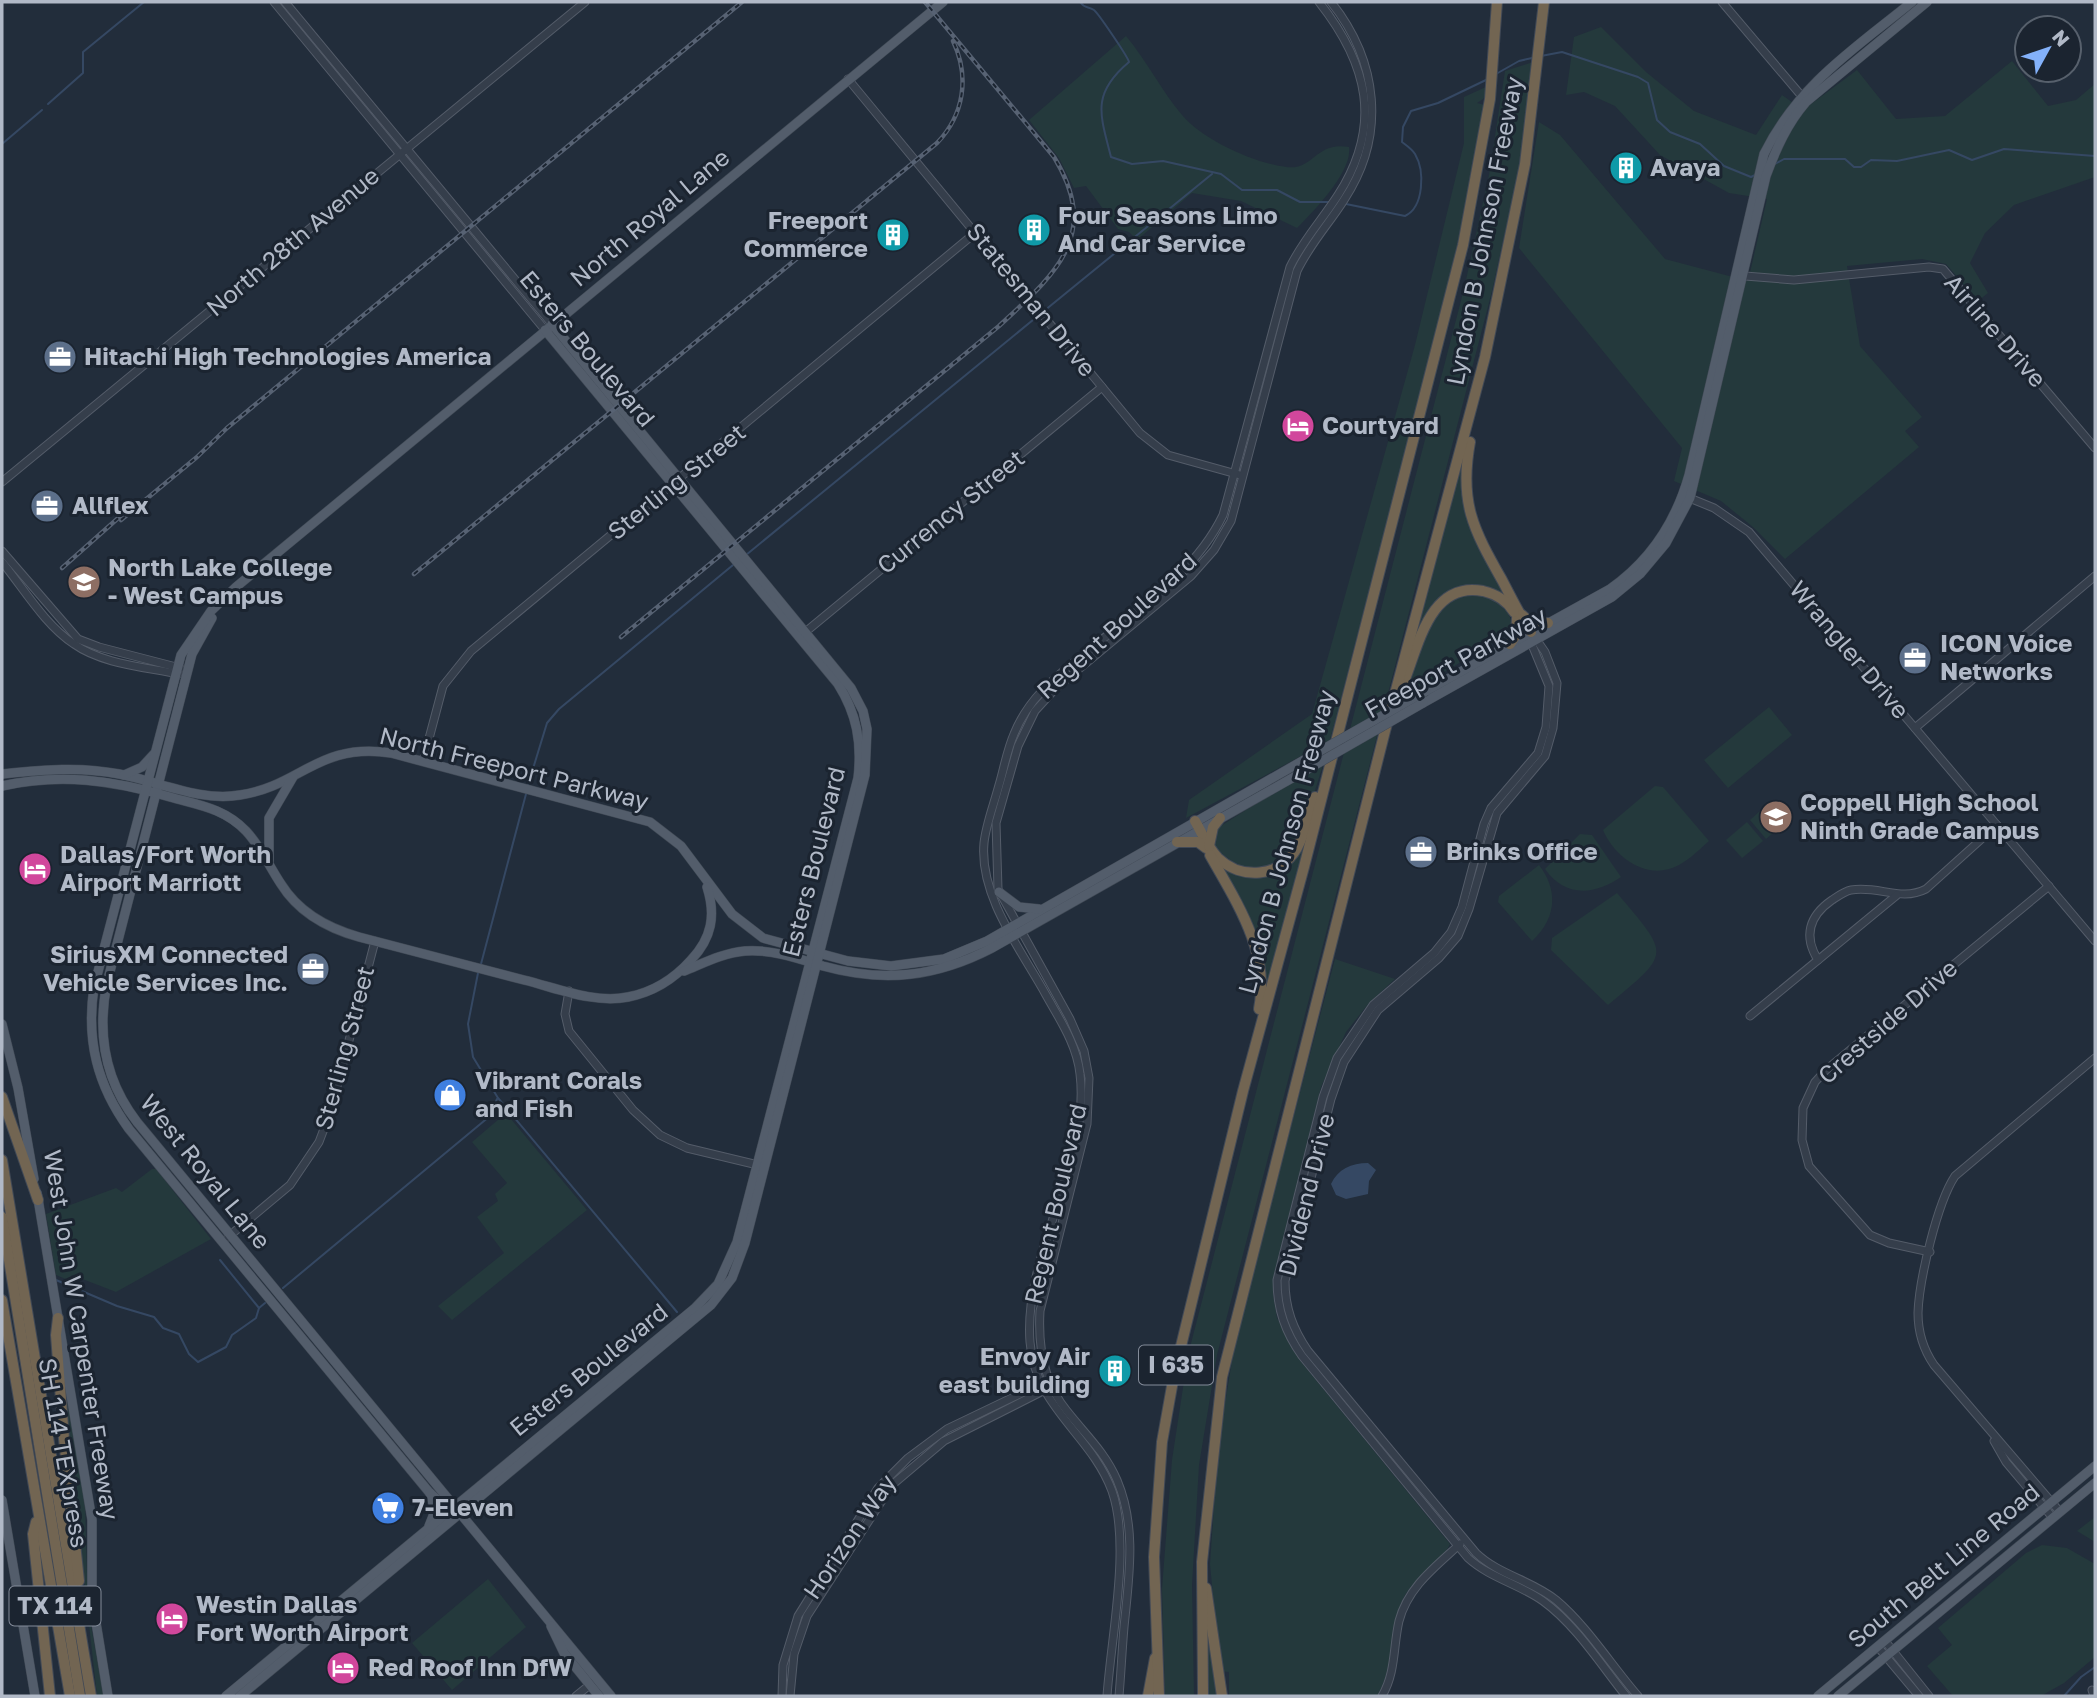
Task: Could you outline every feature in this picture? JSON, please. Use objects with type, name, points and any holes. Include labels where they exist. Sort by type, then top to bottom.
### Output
[{"type":"highway","name":"Lyndon B Johnson Freeway","points":[[1159,1696],[1154,1557],[1162,1442],[1190,1299],[1463,245],[1490,99],[1497,2]]},
{"type":"highway","name":"Lyndon B Johnson Freeway","points":[[1203,1696],[1202,1562],[1215,1415],[1230,1339],[1385,731],[1485,357],[1525,164],[1537,82],[1544,2]]},
{"type":"highway","points":[[1485,357],[1465,465],[1465,496],[1478,538],[1532,637]]},
{"type":"highway","points":[[1385,731],[1426,624],[1440,603],[1455,593],[1481,591],[1505,601],[1519,616],[1530,622],[1548,623]]},
{"type":"highway","points":[[1510,644],[1516,635],[1519,616]]},
{"type":"highway","points":[[1177,842],[1198,842],[1225,864],[1246,873],[1273,870],[1288,860],[1302,836],[1351,681]]},
{"type":"highway","points":[[1207,847],[1213,827],[1220,818]]},
{"type":"highway","points":[[1196,826],[1252,934],[1261,970],[1261,999],[1243,1091]]},
{"type":"highway","points":[[2,1097],[38,1199]]},
{"type":"highway","name":"West John W Carpenter Freeway","points":[[2,1160],[91,1696]]},
{"type":"highway","name":"SH 114 TEXpress","points":[[2,1217],[80,1696]]},
{"type":"highway","name":"TX 114","points":[[2,1300],[70,1696]]},
{"type":"highway","points":[[58,1318],[56,1335],[78,1563],[79,1619]]},
{"type":"highway","points":[[37,1516],[33,1534],[50,1696]]},
{"type":"highway","points":[[1202,1562],[1222,1696]]},
{"type":"highway","points":[[1148,1696],[1158,1645]]},
{"type":"main road","name":"North Royal Lane","points":[[153,787],[157,750],[183,672],[197,642],[222,602],[317,518],[943,2]]},
{"type":"main road","name":"Freeport Parkway","points":[[705,879],[732,914],[748,929],[763,938],[854,974],[894,977],[960,964],[1015,930],[1177,842],[1196,826],[1220,818],[1301,773],[1532,637],[1596,607],[1660,552],[1687,497],[1755,208],[1776,138],[1803,99],[1912,2]]},
{"type":"main road","name":"Freeport Parkway","points":[[1803,99],[1927,2]]},
{"type":"main road","name":"Esters Boulevard","points":[[240,1696],[455,1510],[711,1305],[732,1278],[816,958],[858,778],[859,741],[847,698],[803,634],[549,327]]},
{"type":"main road","name":"Freeport Parkway","points":[[679,973],[724,955],[744,951],[774,952],[869,965],[929,962],[1015,930],[1044,908],[1196,826],[1304,760],[1510,644],[1532,637],[1548,623],[1631,578]]},
{"type":"main road","name":"West Royal Lane","points":[[183,672],[153,787],[101,1019],[106,1056],[119,1094],[131,1114],[164,1155],[549,1621],[593,1682],[599,1696]]},
{"type":"main road","points":[[124,775],[142,767],[157,750]]},
{"type":"main road","name":"North Freeport Parkway","points":[[294,775],[324,758],[347,752],[373,750],[423,761],[650,822],[681,846],[705,879]]},
{"type":"main road","points":[[2,786],[44,775],[96,770],[124,775],[205,805],[233,819],[257,843],[283,888],[309,915],[338,930],[603,999],[629,997],[662,985],[679,973],[697,954],[712,924],[712,903],[705,879]]},
{"type":"main road","points":[[2,774],[96,778],[193,793],[237,796],[294,775]]},
{"type":"main road","points":[[269,863],[269,818],[294,775]]},
{"type":"main road","name":"West Royal Lane","points":[[153,787],[107,937],[92,1002],[95,1059],[116,1111],[429,1492],[455,1510]]},
{"type":"main road","points":[[999,892],[1019,907],[1044,908]]},
{"type":"main road","points":[[107,937],[117,940]]},
{"type":"main road","points":[[894,977],[899,971],[920,967],[929,962]]},
{"type":"main road","name":"West John W Carpenter Freeway","points":[[2,1024],[18,1088],[92,1520],[92,1598],[108,1696]]},
{"type":"main road","points":[[95,1059],[106,1056]]},
{"type":"main road","points":[[156,1162],[164,1155]]},
{"type":"main road","name":"South Belt Line Road","points":[[1818,1696],[2095,1466]]},
{"type":"main road","name":"South Belt Line Road","points":[[1838,1696],[2095,1483]]},
{"type":"main road","points":[[425,1531],[435,1511],[429,1492]]},
{"type":"main road","points":[[2,1500],[35,1696]]},
{"type":"main road","name":"Esters Boulevard","points":[[226,1696],[425,1531],[455,1510]]},
{"type":"main road","name":"West Royal Lane","points":[[593,1682],[611,1696]]},
{"type":"street","name":"Esters Boulevard","points":[[274,2],[325,57],[549,327]]},
{"type":"street","name":"Esters Boulevard","points":[[285,2],[325,57]]},
{"type":"street","name":"North 28th Avenue","points":[[2,482],[585,2]]},
{"type":"street","name":"Regent Boulevard","points":[[1320,2],[1345,36],[1359,70],[1364,107],[1364,146]]},
{"type":"street","name":"Regent Boulevard","points":[[1015,930],[999,892],[995,862],[996,822],[1029,720],[1056,688],[1200,566],[1214,550],[1231,520],[1265,380],[1297,271],[1307,249],[1344,201],[1356,171],[1364,146],[1371,95],[1363,54],[1348,24],[1331,2]]},
{"type":"street","points":[[1722,2],[1803,99]]},
{"type":"street","name":"Statesman Drive","points":[[848,79],[1140,433],[1158,448],[1188,462],[1240,475]]},
{"type":"street","name":"Regent Boulevard","points":[[1265,380],[1290,267],[1307,235],[1356,171]]},
{"type":"street","name":"Sterling Street","points":[[423,761],[443,687],[459,663],[975,233]]},
{"type":"street","name":"Airline Drive","points":[[1740,274],[1794,280],[1929,267],[1943,269],[2095,449]]},
{"type":"street","name":"Currency Street","points":[[803,634],[1102,387]]},
{"type":"street","name":"Regent Boulevard","points":[[1107,1696],[1121,1546],[1118,1516],[1101,1469],[1055,1410],[1047,1386],[1040,1345],[1040,1311],[1087,1124],[1090,1077],[1076,1031],[989,884],[984,843],[1010,743],[1033,699],[1055,677],[1194,561],[1217,527],[1240,475]]},
{"type":"street","name":"Wrangler Drive","points":[[1687,497],[1721,512],[1749,532],[2095,942]]},
{"type":"street","points":[[2,551],[61,623],[78,639],[183,672]]},
{"type":"street","points":[[2,562],[45,615],[75,645],[102,657],[183,672]]},
{"type":"street","points":[[1915,728],[2095,576]]},
{"type":"street","name":"Dividend Drive","points":[[1532,637],[1549,686],[1546,727],[1531,763],[1484,824],[1475,872],[1458,920],[1444,942],[1373,1005],[1337,1058],[1326,1087],[1299,1208],[1277,1280],[1279,1309],[1288,1334],[1302,1356],[1461,1542],[1480,1569],[1551,1607],[1638,1696]]},
{"type":"street","points":[[1818,960],[1810,947],[1810,926],[1815,915],[1829,902],[1855,889],[1914,896],[1926,889],[1997,825]]},
{"type":"street","name":"Crestside Drive","points":[[1930,1252],[1877,1239],[1860,1227],[1809,1166],[1802,1140],[1803,1108],[1815,1082],[1826,1070],[2049,886]]},
{"type":"street","points":[[1750,1016],[1897,895]]},
{"type":"street","name":"Sterling Street","points":[[222,1242],[290,1185],[319,1142],[330,1113],[374,941]]},
{"type":"street","points":[[569,991],[565,1014],[569,1031],[645,1122],[675,1144],[760,1166]]},
{"type":"street","points":[[2056,1515],[2006,1462],[1993,1437],[1934,1365],[1921,1340],[1918,1312],[1943,1197],[1955,1177],[2095,1058]]},
{"type":"street","name":"Regent Boulevard","points":[[1047,1386],[1111,1467],[1127,1514],[1131,1555],[1119,1696]]},
{"type":"street","name":"Horizon Way","points":[[782,1696],[783,1665],[804,1603],[878,1488],[925,1444],[960,1422],[1047,1386]]},
{"type":"street","name":"Horizon Way","points":[[790,1696],[799,1636],[807,1616],[892,1485],[956,1433],[1047,1386]]},
{"type":"street","points":[[925,1444],[931,1451]]},
{"type":"street","points":[[1382,1696],[1396,1656],[1399,1622],[1406,1602],[1418,1583],[1461,1542]]},
{"type":"street","points":[[826,1570],[833,1574]]},
{"type":"street","points":[[1882,1644],[1919,1696]]},
{"type":"street","points":[[1889,1654],[1929,1696]]},
{"type":"street","name":"Dividend Drive","points":[[1606,1665],[1626,1696]]},
{"type":"street","points":[[576,1696],[593,1682]]},
{"type":"green space","points":[[1601,27],[1646,72],[1694,111],[1756,135],[1782,95],[1803,110],[1857,70],[1896,119],[1945,116],[2012,61],[2013,84],[2030,84],[2048,106],[2076,100],[2095,84],[2095,177],[2014,205],[1985,233],[1970,263],[1988,293],[1978,301],[1946,264],[1922,259],[1847,266],[1860,346],[1922,417],[1905,431],[1919,447],[1785,559],[1753,527],[1721,501],[1674,481],[1682,448],[1519,248],[1539,122],[1560,135],[1665,259],[1748,281],[1767,199],[1729,193],[1660,155],[1615,106],[1584,92],[1566,95],[1574,37]]},
{"type":"green space","points":[[1126,36],[1182,115],[1203,133],[1230,149],[1273,165],[1295,167],[1303,165],[1329,148],[1349,147],[1349,157],[1339,179],[1297,228],[1241,201],[1192,193],[1137,240],[1129,232],[1118,229],[1086,186],[1074,188],[1059,158],[1029,120]]},
{"type":"green space","points":[[1533,62],[1521,160],[1492,291],[1217,1355],[1199,1465],[1192,1585],[1194,1696],[1165,1696],[1162,1589],[1172,1460],[1188,1355],[1464,289],[1489,175],[1505,71]]},
{"type":"green space","points":[[1488,86],[1486,97],[1477,103],[1485,105],[1442,313],[1314,792],[1305,820],[1287,855],[1268,867],[1249,868],[1239,865],[1214,846],[1216,829],[1309,770],[1301,756],[1186,818],[1189,800],[1312,714],[1415,345],[1464,143],[1464,97]]},
{"type":"green space","points":[[1461,463],[1465,514],[1515,609],[1505,599],[1464,588],[1417,632]]},
{"type":"green space","points":[[1480,594],[1503,607],[1510,617],[1512,631],[1408,694],[1423,638],[1436,611],[1446,601],[1458,595]]},
{"type":"green space","points":[[1769,707],[1792,735],[1728,788],[1704,760]]},
{"type":"green space","points":[[1655,786],[1663,787],[1709,841],[1679,865],[1656,871],[1644,869],[1624,858],[1603,830]]},
{"type":"green space","points":[[1770,802],[1787,821],[1766,839],[1750,820]]},
{"type":"green space","points":[[1747,822],[1763,841],[1742,858],[1726,840]]},
{"type":"green space","points":[[1308,831],[1265,999],[1264,967],[1215,861],[1270,873]]},
{"type":"green space","points":[[1580,834],[1592,835],[1621,877],[1601,887],[1581,891],[1562,885],[1553,878],[1545,869]]},
{"type":"green space","points":[[1539,865],[1550,885],[1552,904],[1546,924],[1532,941],[1498,902],[1499,896]]},
{"type":"green space","points":[[1617,893],[1647,930],[1654,942],[1656,953],[1653,963],[1644,974],[1608,1005],[1551,950],[1552,938]]},
{"type":"green space","points":[[1335,959],[1395,979],[1369,1003],[1346,1032],[1321,1087],[1274,1275],[1273,1294],[1277,1318],[1302,1363],[1450,1544],[1404,1597],[1396,1622],[1387,1672],[1377,1696],[1229,1696],[1229,1672],[1220,1671],[1210,1564],[1218,1447],[1236,1336]]},
{"type":"green space","points":[[506,1113],[587,1210],[452,1320],[438,1306],[504,1253],[477,1217],[498,1201],[495,1194],[507,1183],[472,1142]]},
{"type":"green space","points":[[152,1169],[156,1169],[211,1239],[116,1292],[72,1275],[68,1280],[56,1275],[46,1214],[116,1188],[122,1192]]},
{"type":"green space","points":[[65,1384],[85,1500],[88,1610],[104,1696],[97,1696],[66,1418]]},
{"type":"green space","points":[[2095,1517],[2095,1542],[2077,1531]]},
{"type":"green space","points":[[2042,1545],[2067,1548],[2095,1564],[2095,1657],[2064,1683],[2041,1696],[1953,1696],[1927,1666],[1952,1645],[1938,1628],[2026,1553]]},
{"type":"green space","points":[[488,1579],[526,1627],[452,1690],[412,1643]]},
{"type":"green space","points":[[1207,1625],[1218,1696],[1208,1696]]},
{"type":"water","points":[[1368,1163],[1376,1170],[1369,1181],[1368,1194],[1346,1199],[1336,1195],[1331,1184],[1337,1174],[1356,1164]]},
{"type":"waterway","points":[[48,104],[83,73],[83,52],[144,2]]},
{"type":"waterway","points":[[1080,2],[1097,13],[1129,62],[1109,84],[1102,105],[1104,129],[1111,157],[1132,164],[1163,161],[1221,174],[1242,190],[1277,190],[1300,202],[1330,202]]},
{"type":"waterway","points":[[1541,56],[1562,52],[1638,77],[1648,83],[1657,120],[1670,132],[1700,144],[1724,166],[1751,177],[1755,175]]},
{"type":"waterway","points":[[1496,74],[1519,61],[1532,58]]},
{"type":"waterway","points":[[1346,204],[1405,216],[1411,211],[1416,205],[1421,188],[1418,161],[1411,149],[1402,142],[1403,127],[1411,111],[1438,103],[1488,79]]},
{"type":"waterway","points":[[2,144],[42,110]]},
{"type":"waterway","points":[[1775,164],[1784,159],[1845,159],[1854,167],[1861,167],[1871,160],[1897,161],[1949,150],[1972,160],[2004,149],[2095,156]]},
{"type":"waterway","points":[[1044,311],[1212,174]]},
{"type":"waterway","points":[[746,555],[1039,315]]},
{"type":"waterway","points":[[528,785],[547,723],[559,709],[733,565]]},
{"type":"waterway","points":[[481,964],[526,794]]},
{"type":"waterway","points":[[478,973],[468,1024],[473,1057],[498,1098],[677,1312]]},
{"type":"waterway","points":[[283,1288],[490,1116],[497,1099]]},
{"type":"waterway","points":[[220,1260],[259,1308]]},
{"type":"waterway","points":[[56,1280],[117,1306],[154,1317],[163,1328],[179,1334],[189,1354],[198,1362],[226,1347],[232,1335],[256,1318],[259,1308],[265,1303]]},
{"type":"waterway","points":[[2064,1696],[2081,1677],[2095,1667]]},
{"type":"railway","points":[[121,520],[197,457],[227,428],[742,2]]},
{"type":"railway","points":[[621,637],[999,326],[1038,289],[1066,252],[1074,209],[1068,185],[1054,157],[925,2]]},
{"type":"railway","points":[[414,574],[937,143],[953,120],[962,95],[961,68],[953,41]]},
{"type":"railway","points":[[62,568],[125,512]]},
{"type":"place","name":"Avaya","points":[[1626,168]]},
{"type":"place","name":"Four Seasons Limo And Car Service","points":[[1034,230]]},
{"type":"place","name":"Freeport Commerce","points":[[893,235]]},
{"type":"place","name":"Hitachi High Technologies America","points":[[60,357]]},
{"type":"place","name":"Courtyard","points":[[1298,426]]},
{"type":"place","name":"Allflex","points":[[47,506]]},
{"type":"place","name":"North Lake College - West Campus","points":[[84,582]]},
{"type":"place","name":"ICON Voice Networks","points":[[1915,658]]},
{"type":"place","name":"Coppell High School Ninth Grade Campus","points":[[1776,817]]},
{"type":"place","name":"Brinks Office","points":[[1421,852]]},
{"type":"place","name":"Dallas/Fort Worth Airport Marriott","points":[[35,869]]},
{"type":"place","name":"SiriusXM Connected Vehicle Services Inc.","points":[[313,969]]},
{"type":"place","name":"Vibrant Corals and Fish","points":[[450,1095]]},
{"type":"place","name":"Envoy Air east building","points":[[1115,1371]]},
{"type":"place","name":"7-Eleven","points":[[388,1508]]},
{"type":"place","name":"Westin Dallas Fort Worth Airport","points":[[172,1619]]},
{"type":"place","name":"Red Roof Inn DfW","points":[[343,1668]]}]
